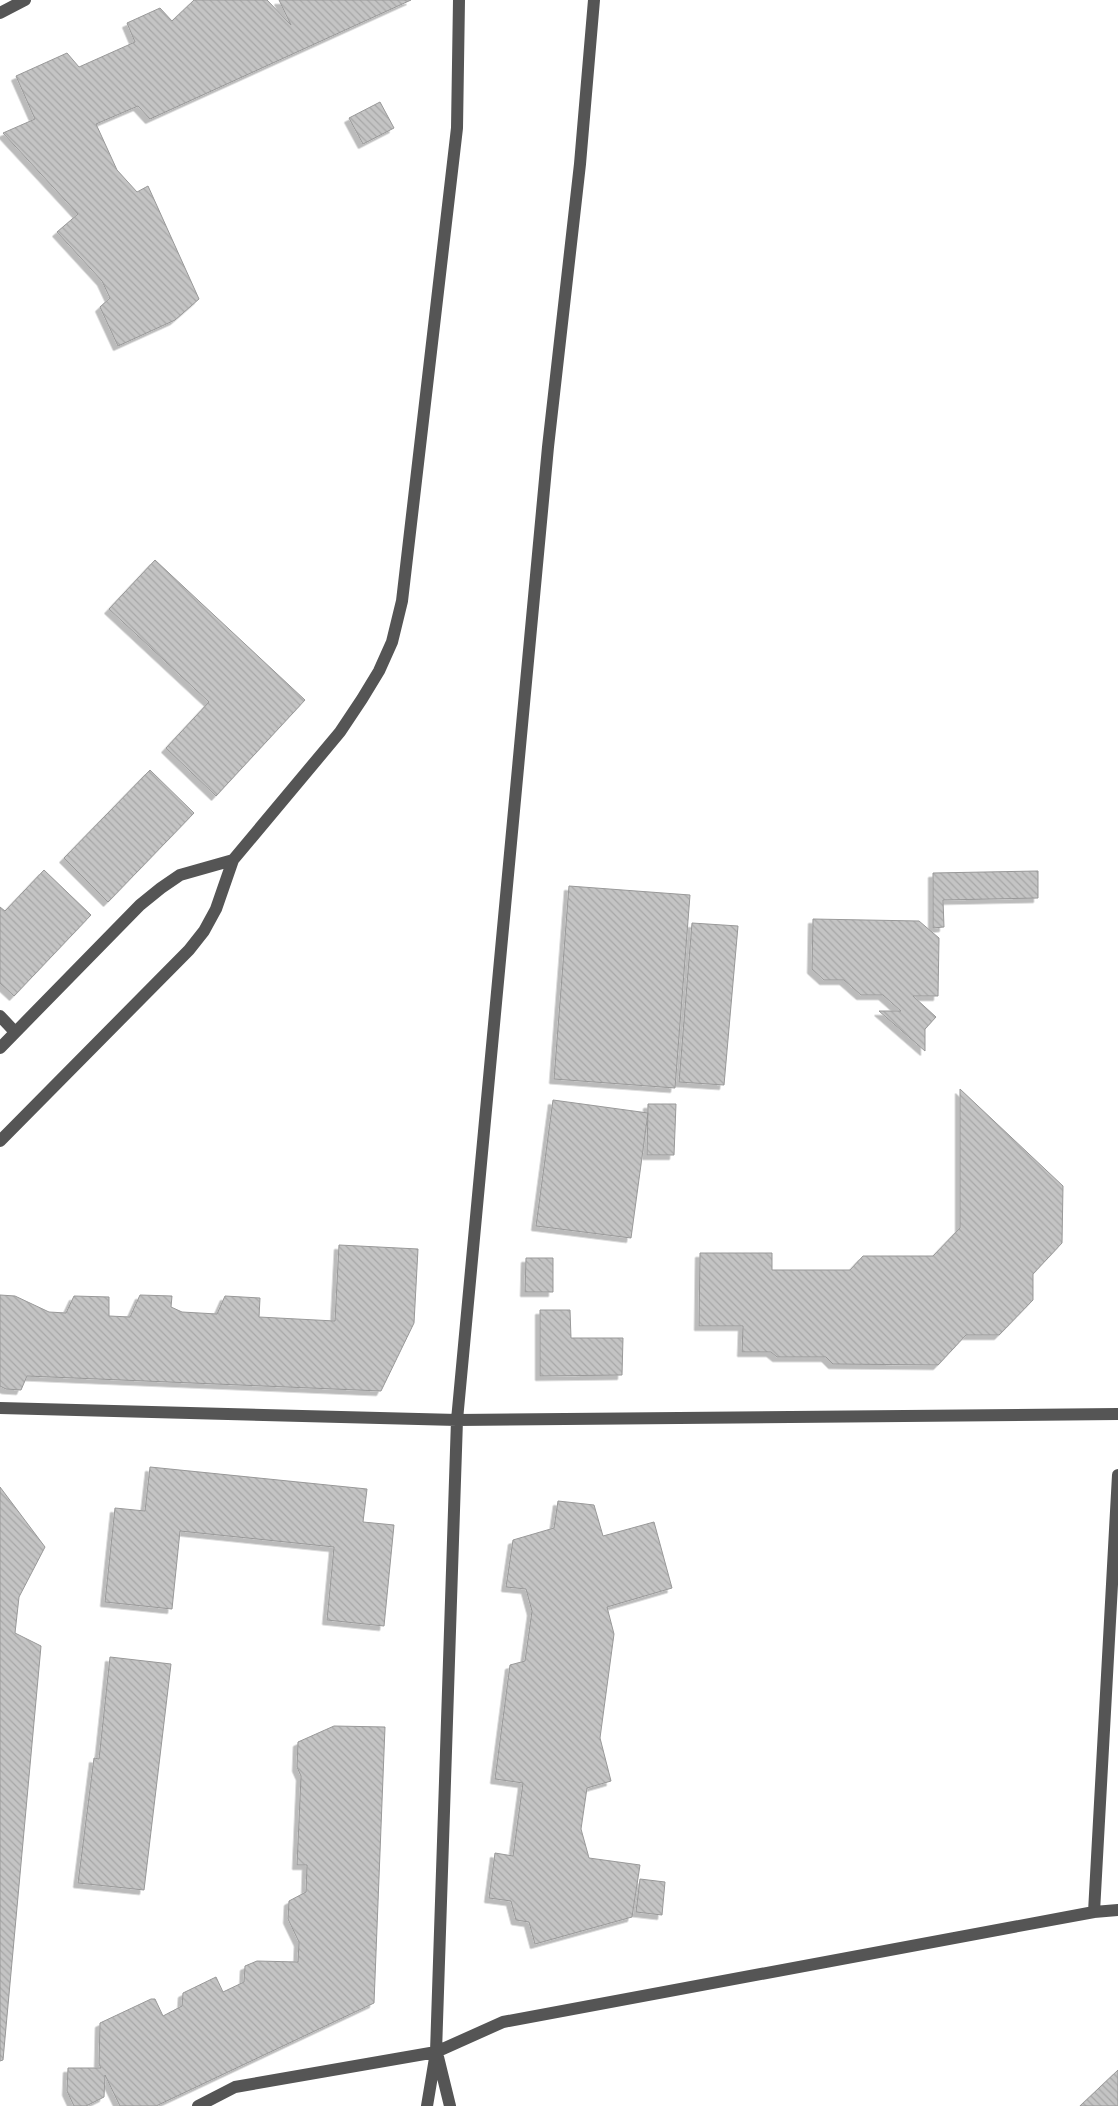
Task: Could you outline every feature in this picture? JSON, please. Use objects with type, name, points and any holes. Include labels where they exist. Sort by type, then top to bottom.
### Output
[{"type":"street","points":[[0,12],[25,0]]},
{"type":"street","points":[[0,1141],[189,950],[204,931],[216,909],[233,860],[340,732],[375,678],[392,642],[402,602],[457,128],[459,0]]},
{"type":"street","points":[[427,2106],[436,2052],[457,1420],[547,457],[579,174],[594,0]]},
{"type":"street","points":[[0,1048],[140,905],[160,888],[180,875],[233,860]]},
{"type":"street","points":[[0,1016],[15,1032]]},
{"type":"street","points":[[0,1408],[457,1420],[1118,1414]]},
{"type":"street","points":[[1094,1912],[1118,1475]]},
{"type":"street","points":[[198,2106],[235,2087],[436,2052],[503,2022],[1094,1912],[1118,1910]]},
{"type":"street","points":[[436,2052],[450,2106]]},
{"type":"building","points":[[194,0],[267,0],[291,25],[279,0],[411,0],[150,119],[138,106],[96,124],[117,170],[137,192],[148,186],[199,299],[175,320],[118,346],[100,307],[110,298],[102,281],[57,232],[78,214],[3,133],[35,119],[16,76],[67,53],[79,67],[135,42],[127,23],[160,8],[172,21]]},
{"type":"building","points":[[380,102],[394,128],[363,144],[349,118]]},
{"type":"building","points":[[155,560],[305,700],[216,796],[166,748],[209,702],[109,609]]},
{"type":"building","points":[[150,770],[194,813],[108,902],[64,858]]},
{"type":"building","points":[[44,870],[91,915],[14,996],[0,983],[0,907],[5,911]]},
{"type":"building","points":[[1038,871],[1038,898],[943,900],[944,927],[933,928],[933,873]]},
{"type":"building","points":[[569,886],[690,895],[675,1088],[554,1079]]},
{"type":"building","points":[[813,919],[919,921],[939,938],[938,996],[913,996],[936,1017],[925,1029],[925,1051],[879,1011],[901,1011],[883,995],[861,995],[844,980],[824,980],[812,969]]},
{"type":"building","points":[[692,923],[738,926],[724,1085],[679,1082]]},
{"type":"building","points":[[960,1089],[1063,1186],[1062,1243],[1033,1274],[1033,1300],[999,1335],[966,1335],[938,1365],[833,1364],[826,1357],[777,1357],[771,1352],[742,1352],[743,1326],[699,1326],[700,1253],[772,1253],[772,1270],[850,1270],[863,1256],[933,1256],[960,1228]]},
{"type":"building","points":[[553,1100],[648,1113],[631,1238],[536,1226]]},
{"type":"building","points":[[648,1104],[676,1104],[674,1155],[647,1155]]},
{"type":"building","points":[[339,1245],[418,1249],[414,1323],[381,1391],[27,1376],[21,1390],[6,1389],[0,1386],[0,1295],[15,1296],[49,1312],[66,1313],[74,1296],[109,1297],[109,1316],[130,1317],[140,1295],[172,1296],[171,1307],[182,1312],[217,1314],[225,1296],[260,1298],[259,1317],[335,1321]]},
{"type":"building","points":[[526,1258],[553,1258],[553,1292],[525,1292]]},
{"type":"building","points":[[540,1310],[570,1310],[571,1338],[623,1338],[622,1375],[540,1376]]},
{"type":"building","points":[[150,1467],[367,1489],[363,1522],[394,1525],[384,1626],[327,1620],[334,1547],[180,1531],[172,1609],[105,1602],[115,1508],[145,1511]]},
{"type":"building","points":[[0,1487],[45,1547],[19,1597],[15,1633],[41,1646],[3,2060],[0,2061]]},
{"type":"building","points":[[558,1501],[594,1505],[603,1536],[654,1522],[672,1588],[607,1607],[614,1634],[600,1738],[611,1781],[587,1788],[581,1829],[589,1858],[640,1865],[632,1917],[535,1944],[529,1922],[516,1920],[511,1901],[489,1898],[495,1853],[513,1856],[523,1783],[495,1779],[510,1665],[525,1661],[532,1611],[526,1589],[506,1587],[513,1540],[554,1528]]},
{"type":"building","points":[[110,1657],[171,1664],[144,1890],[78,1883],[94,1758],[99,1759]]},
{"type":"building","points":[[334,1726],[385,1727],[374,2003],[156,2106],[120,2106],[105,2075],[104,2097],[86,2106],[74,2106],[67,2091],[68,2068],[101,2068],[99,2064],[100,2023],[151,1999],[155,1999],[163,2016],[182,2006],[183,1993],[216,1977],[223,1992],[244,1982],[245,1966],[257,1961],[298,1962],[299,1942],[288,1919],[289,1901],[306,1892],[307,1865],[297,1865],[301,1776],[297,1767],[298,1742]]},
{"type":"building","points":[[640,1879],[665,1882],[662,1915],[636,1912]]},
{"type":"building","points":[[1118,2070],[1118,2106],[1080,2106]]}]
